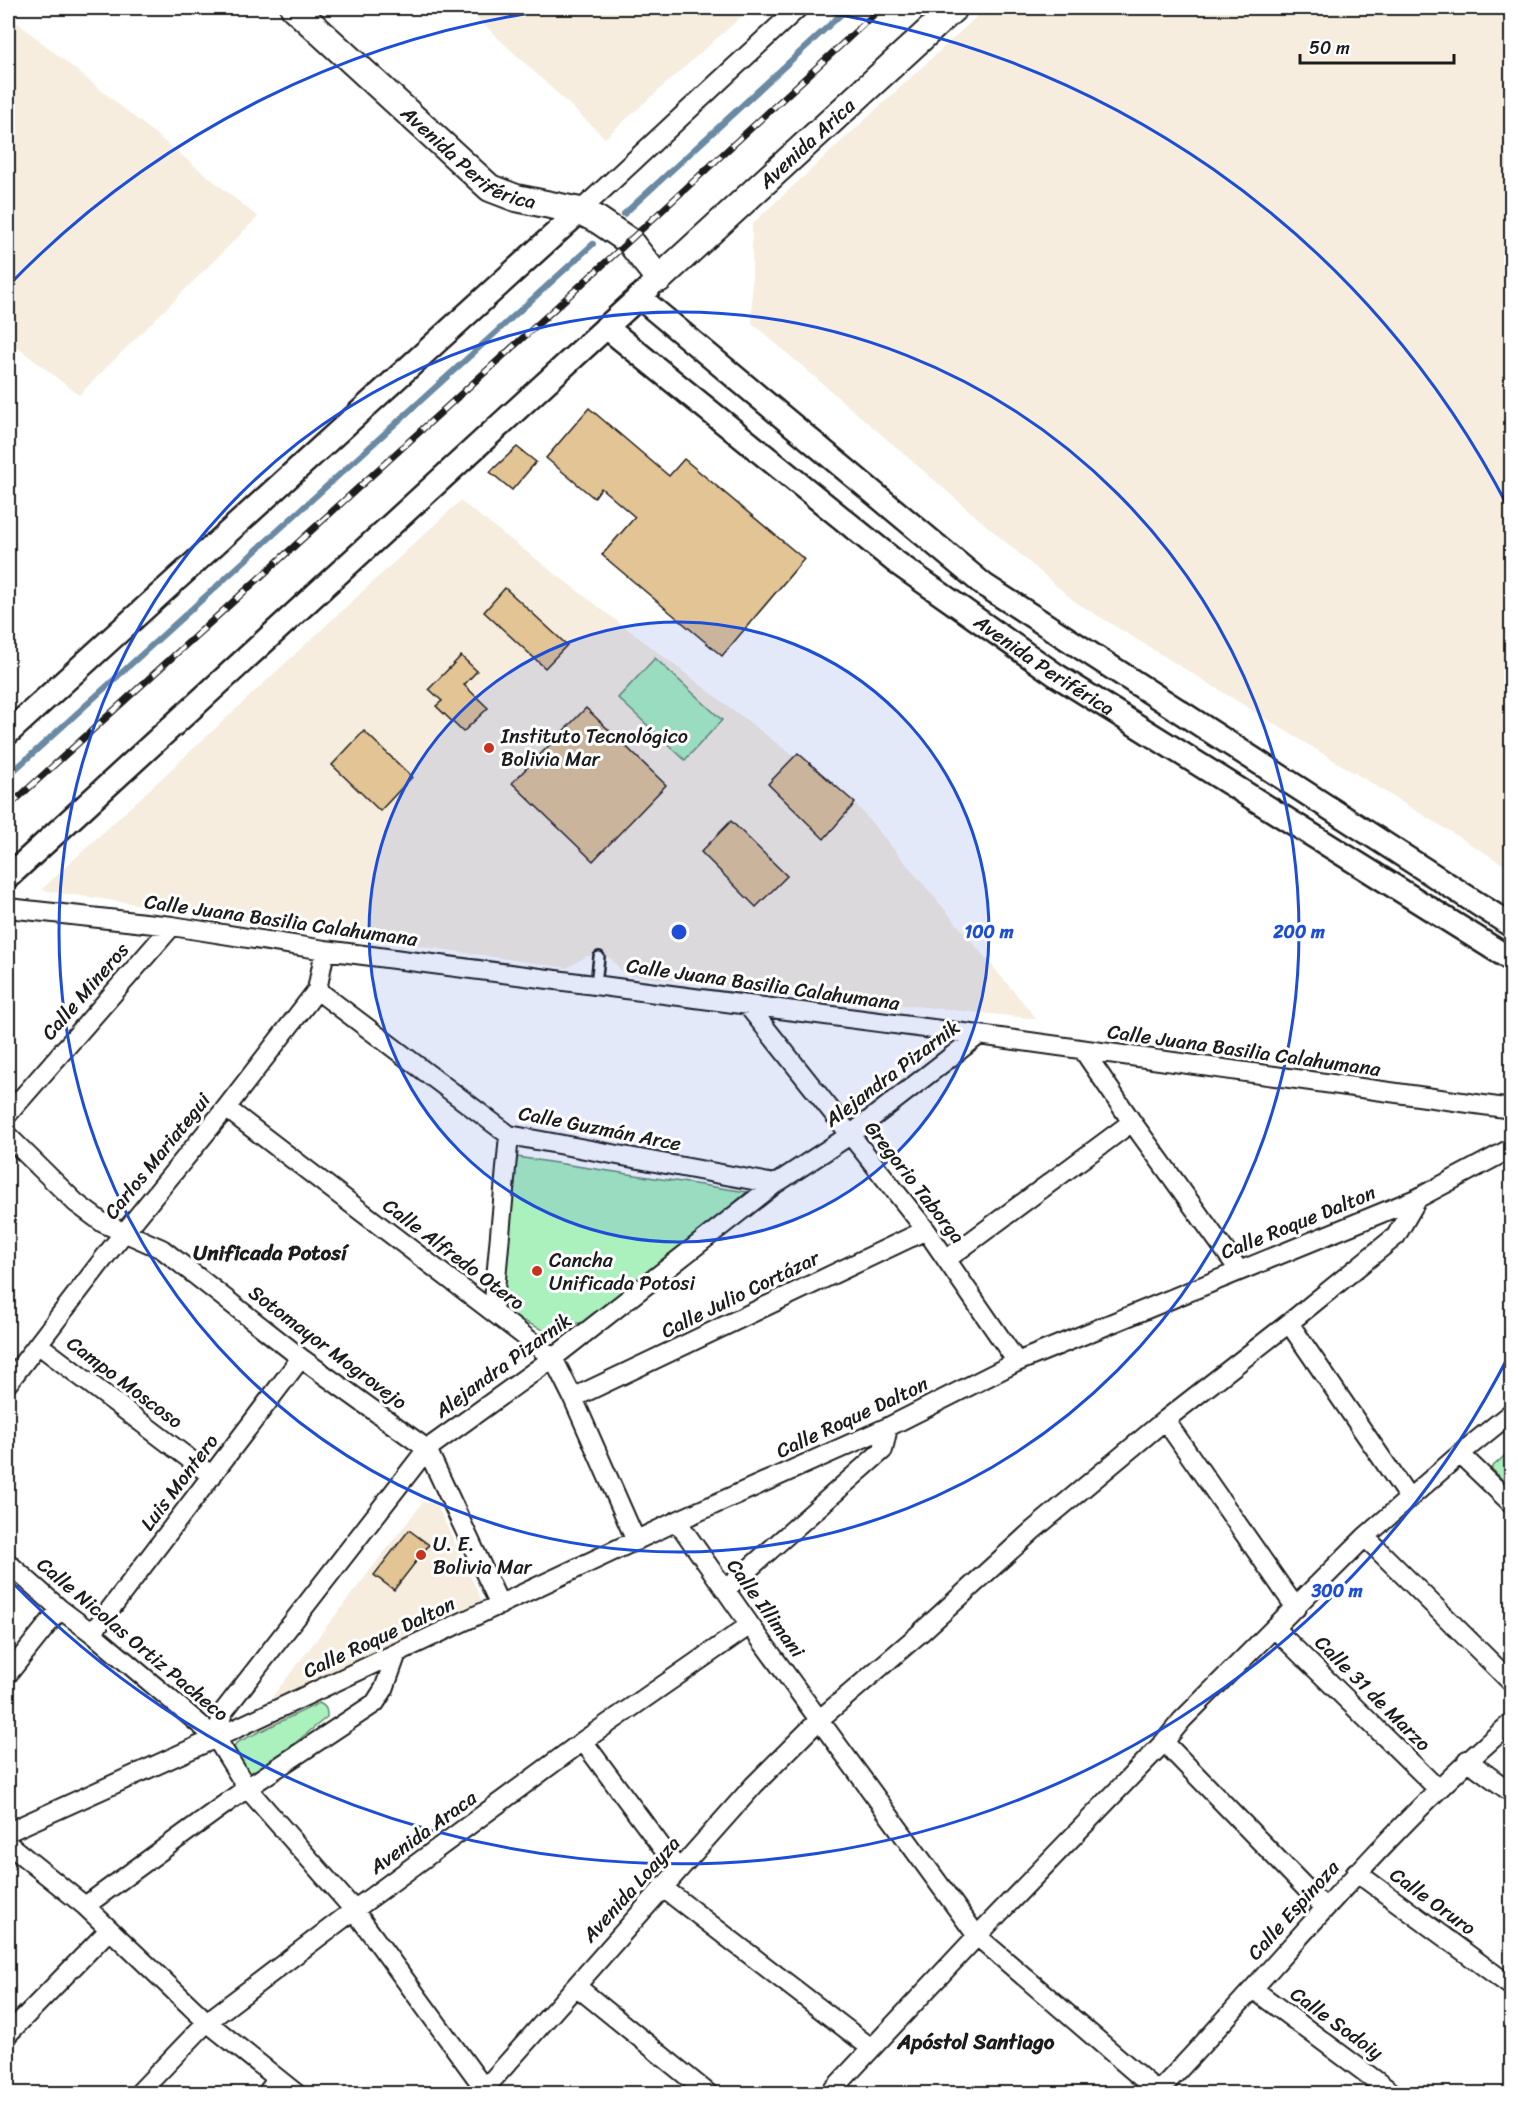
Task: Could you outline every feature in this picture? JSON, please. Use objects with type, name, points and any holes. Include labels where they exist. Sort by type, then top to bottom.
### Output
[{"type":"main road","name":"Avenida Periférica","points":[[294,8],[490,188],[516,198],[580,211],[598,220],[629,241],[659,279]]},
{"type":"main road","name":"Avenida Arica","points":[[659,279],[954,8]]},
{"type":"street","points":[[8,733],[580,211],[798,8]]},
{"type":"street","points":[[8,878],[659,279]]},
{"type":"street","name":"Avenida Periférica","points":[[639,297],[984,585],[1512,926]]},
{"type":"street","name":"Avenida Periférica","points":[[606,327],[897,562],[1056,675],[1512,960]]},
{"type":"street","name":"Calle Juana Basilia Calahumana","points":[[8,908],[172,926],[325,950],[979,1035],[1512,1109]]},
{"type":"street","name":"Calle Mineros","points":[[8,1113],[172,926]]},
{"type":"street","name":"Carlos Mariategui","points":[[8,1383],[317,990],[325,950]]},
{"type":"street","name":"Calle Guzmán Arce","points":[[317,990],[509,1135],[775,1184]]},
{"type":"street","name":"Gregorio Taborga","points":[[748,1006],[926,1230],[1017,1362]]},
{"type":"street","name":"Alejandra Pizarnik","points":[[216,1738],[223,1712],[427,1449],[553,1358],[775,1184],[850,1135],[979,1035]]},
{"type":"street","points":[[1083,1050],[1239,1270]]},
{"type":"street","name":"Calle Alfredo Otero","points":[[226,1108],[553,1358],[636,1541]]},
{"type":"street","points":[[947,1259],[1132,1122]]},
{"type":"street","points":[[493,1312],[509,1135]]},
{"type":"street","name":"Sotomayor Mogrovejo","points":[[8,1136],[76,1203],[103,1223],[162,1250],[301,1358],[427,1449],[500,1605]]},
{"type":"street","name":"Calle Roque Dalton","points":[[8,1832],[216,1738],[677,1521],[888,1427],[1017,1362],[1418,1198],[1512,1148]]},
{"type":"street","name":"Avenida Loayza","points":[[485,2092],[678,1869],[754,1785],[820,1719],[918,1635],[1032,1531],[1165,1420],[1396,1236],[1418,1198]]},
{"type":"street","name":"Calle Julio Cortázar","points":[[573,1398],[926,1230]]},
{"type":"street","points":[[1289,1323],[1409,1498]]},
{"type":"street","name":"Campo Moscoso","points":[[39,1345],[212,1476]]},
{"type":"street","name":"Luis Montero","points":[[92,1633],[301,1358]]},
{"type":"street","points":[[829,2094],[1164,1742],[1182,1720],[1365,1538],[1460,1454],[1512,1412]]},
{"type":"street","points":[[1165,1420],[1296,1608]]},
{"type":"street","points":[[725,1590],[883,1450],[888,1427]]},
{"type":"street","points":[[1460,1454],[1512,1504]]},
{"type":"street","name":"Calle Illimani","points":[[677,1521],[977,1936],[1157,2093]]},
{"type":"street","points":[[1365,1538],[1512,1683]]},
{"type":"street","name":"Calle Nicolas Ortiz Pacheco","points":[[8,1563],[216,1738],[247,1788],[354,1910],[485,2092]]},
{"type":"street","points":[[8,1674],[60,1609]]},
{"type":"street","name":"Avenida Araca","points":[[138,2094],[207,2022],[583,1741],[750,1625]]},
{"type":"street","name":"Calle 31 de Marzo","points":[[1275,1629],[1438,1789]]},
{"type":"street","points":[[85,1906],[247,1788],[375,1703],[384,1689],[397,1653]]},
{"type":"street","name":"Calle Espinoza","points":[[1157,2093],[1356,1872],[1467,1760],[1512,1722]]},
{"type":"street","points":[[583,1741],[678,1869]]},
{"type":"street","points":[[1164,1742],[1324,1907]]},
{"type":"street","points":[[1467,1760],[1512,1793]]},
{"type":"street","points":[[8,1844],[85,1906],[207,2022],[297,2094]]},
{"type":"street","name":"Calle Oruro","points":[[1356,1872],[1512,1987]]},
{"type":"street","points":[[662,1887],[871,2048]]},
{"type":"street","points":[[8,2034],[109,1930]]},
{"type":"street","points":[[576,1986],[709,2094]]},
{"type":"street","name":"Calle Sodoiy","points":[[1253,1989],[1395,2094]]},
{"type":"street","points":[[266,2094],[278,2079]]},
{"type":"lane","points":[[597,984],[600,957]]},
{"type":"shaded area","points":[[466,8],[751,8],[605,138]]},
{"type":"shaded area","points":[[986,8],[1511,8],[1511,869],[1074,601],[752,323],[752,224]]},
{"type":"shaded area","points":[[8,15],[258,217],[79,395],[8,340]]},
{"type":"shaded area","name":"Instituto Tecnológico Bolivia Mar","points":[[460,501],[855,803],[1037,1019],[625,975],[610,958],[587,956],[567,968],[41,890]]},
{"type":"shaded area","name":"U. E. Bolivia Mar","points":[[423,1502],[436,1503],[485,1607],[274,1700],[272,1697]]},
{"type":"green space","points":[[655,658],[722,720],[685,760],[618,698]]},
{"type":"green space","points":[[517,1157],[747,1192],[596,1322],[568,1324],[552,1334],[499,1310]]},
{"type":"green space","points":[[1511,1450],[1511,1488],[1491,1468]]},
{"type":"green space","points":[[319,1703],[326,1708],[327,1717],[257,1774],[247,1771],[233,1750],[236,1743]]},
{"type":"building","points":[[589,408],[669,476],[684,459],[804,559],[722,656],[602,555],[635,517],[601,488],[594,498],[546,458]]},
{"type":"building","points":[[517,447],[536,462],[512,490],[490,472]]},
{"type":"building","points":[[505,588],[567,645],[545,668],[484,612]]},
{"type":"building","points":[[461,656],[477,671],[464,685],[488,708],[463,732],[436,706],[442,701],[429,689]]},
{"type":"building","points":[[586,708],[666,785],[593,861],[512,783]]},
{"type":"building","points":[[364,731],[412,777],[380,811],[332,765]]},
{"type":"building","points":[[798,753],[855,803],[824,839],[768,784]]},
{"type":"building","points":[[731,821],[787,876],[756,907],[701,852]]},
{"type":"building","points":[[409,1530],[429,1545],[394,1590],[374,1575]]},
{"type":"waterway","points":[[624,214],[848,8]]},
{"type":"waterway","points":[[8,776],[593,244]]},
{"type":"railway","points":[[8,807],[881,8]]},
{"type":"place","name":"Instituto Tecnológico Bolivia Mar","points":[[489,748]]},
{"type":"place","name":"Cancha Unificada Potosi","points":[[537,1271]]},
{"type":"place","name":"U. E. Bolivia Mar","points":[[421,1555]]},
{"type":"district","name":"Unificada Potosí","points":[[270,1253]]},
{"type":"district","name":"Apóstol Santiago","points":[[976,2042]]}]
